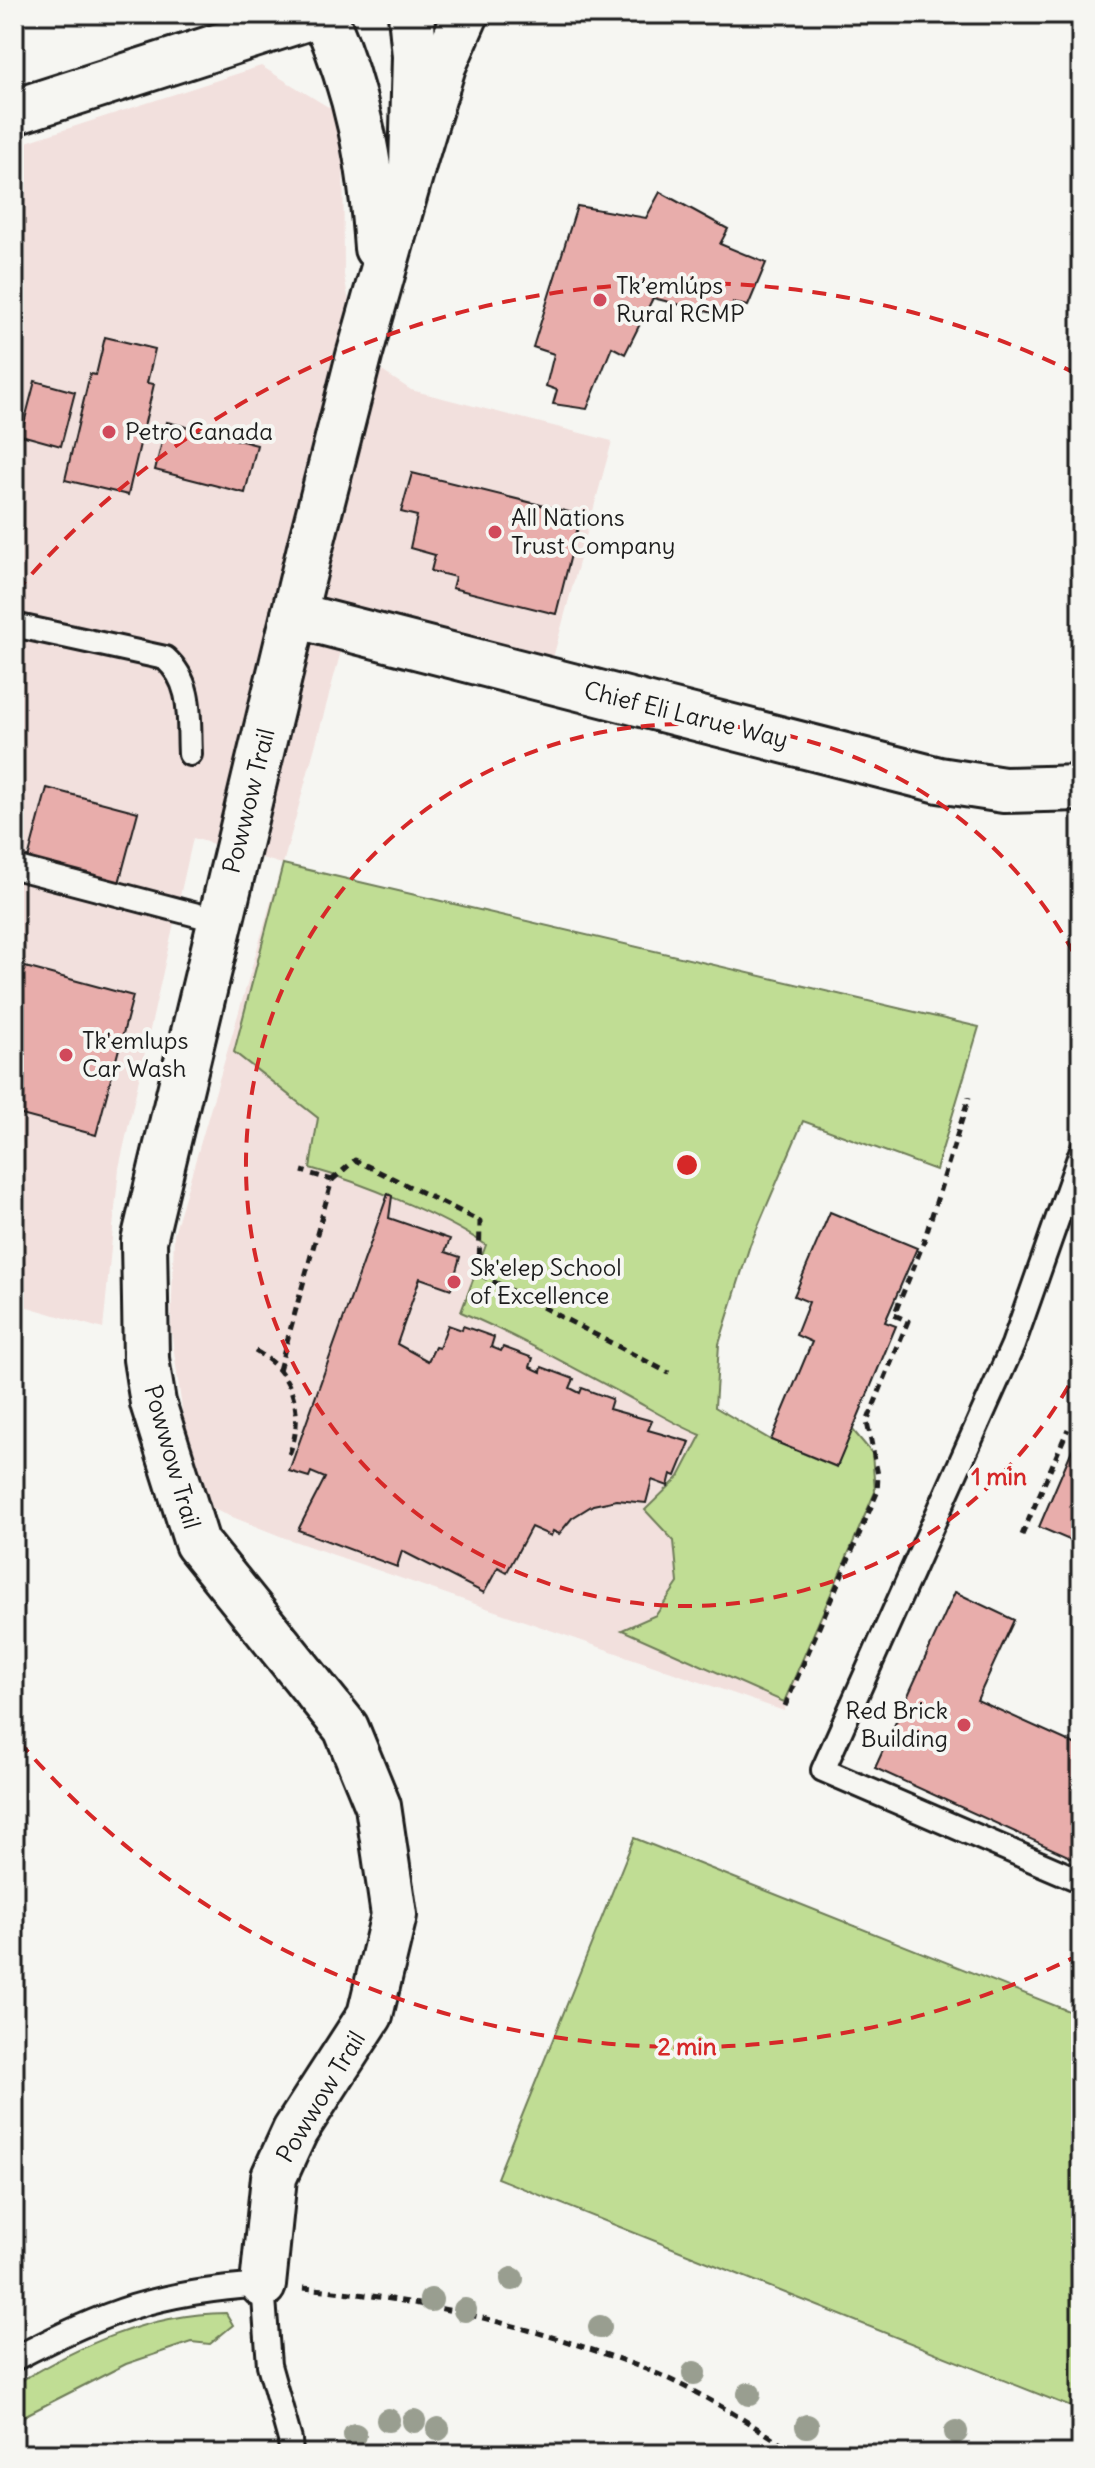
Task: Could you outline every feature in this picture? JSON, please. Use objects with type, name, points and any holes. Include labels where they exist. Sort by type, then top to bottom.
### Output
[{"type":"street","points":[[14,112],[322,14]]},
{"type":"street","name":"Powwow Trail","points":[[322,14],[348,72],[363,126],[373,185],[379,279]]},
{"type":"street","name":"Powwow Trail","points":[[263,2285],[274,2177],[295,2131],[370,2015],[394,1915],[378,1806],[346,1728],[197,1543],[151,1388],[146,1359],[144,1241],[294,615],[379,279],[412,168],[415,56],[411,14]]},
{"type":"street","points":[[412,168],[443,66],[466,14]]},
{"type":"street","name":"Chief Eli Larue Way","points":[[294,615],[939,780],[1004,790],[1081,788]]},
{"type":"lane","points":[[14,625],[165,658],[182,673],[187,694],[190,754]]},
{"type":"lane","points":[[14,867],[220,921]]},
{"type":"lane","points":[[1081,1152],[1013,1345],[823,1770],[1081,1881]]},
{"type":"lane","points":[[14,2359],[81,2324],[136,2303],[202,2289],[263,2285],[269,2365],[291,2454]]},
{"type":"path","points":[[785,1706],[877,1493],[878,1475],[867,1422],[908,1321],[894,1315],[923,1244],[969,1097]]},
{"type":"path","points":[[279,1370],[332,1180],[355,1160],[480,1221],[479,1274],[669,1373]]},
{"type":"path","points":[[302,1171],[332,1180]]},
{"type":"path","points":[[255,1351],[279,1370],[292,1390],[297,1409],[295,1442],[287,1459]]},
{"type":"path","points":[[1022,1535],[1068,1429]]},
{"type":"path","points":[[263,2285],[341,2291],[500,2323],[649,2371],[754,2426],[798,2454]]},
{"type":"shaded area","points":[[261,66],[343,116],[344,275],[359,356],[411,390],[612,441],[547,680],[347,629],[283,864],[979,1027],[925,1166],[803,1121],[691,1386],[706,1428],[875,1492],[784,1711],[285,1538],[195,1502],[171,1330],[174,1234],[282,864],[193,838],[119,1168],[103,1329],[14,1303],[14,146]]},
{"type":"green space","points":[[283,864],[979,1027],[936,1170],[803,1121],[750,1245],[719,1344],[715,1407],[771,1440],[836,1467],[852,1429],[872,1453],[875,1492],[784,1702],[622,1630],[656,1615],[678,1583],[674,1541],[645,1510],[679,1477],[701,1435],[523,1341],[461,1312],[486,1245],[401,1201],[310,1168],[318,1118],[234,1052]]},
{"type":"green space","points":[[634,1838],[1081,2016],[1081,2411],[497,2178]]},
{"type":"green space","points":[[226,2313],[233,2325],[210,2344],[191,2342],[126,2364],[14,2421],[14,2385],[64,2357],[142,2326],[169,2319]]},
{"type":"building","name":"Tk’emlúps Rural RCMP","points":[[660,192],[728,229],[720,244],[766,263],[748,306],[733,303],[729,317],[653,298],[625,354],[612,347],[587,409],[553,404],[557,390],[546,386],[554,354],[533,347],[577,206],[646,218]]},
{"type":"building","name":"Petro Canada","points":[[105,337],[155,349],[147,383],[154,384],[128,495],[65,480],[90,374],[96,375]]},
{"type":"building","name":"Petro Canada","points":[[35,381],[75,392],[61,446],[21,435]]},
{"type":"building","name":"Petro Canada","points":[[167,422],[257,445],[245,493],[155,470]]},
{"type":"building","name":"All Nations Trust Company","points":[[412,473],[581,515],[556,614],[452,588],[455,577],[431,571],[435,555],[410,548],[417,516],[401,512]]},
{"type":"building","points":[[47,788],[138,812],[119,883],[28,859]]},
{"type":"building","name":"Tk'emlups Car Wash","points":[[14,964],[133,996],[96,1135],[14,1113]]},
{"type":"building","name":"Sk'elep School of Excellence","points":[[388,1194],[392,1196],[389,1218],[450,1239],[445,1252],[460,1257],[451,1289],[420,1278],[397,1344],[428,1361],[435,1347],[439,1348],[448,1325],[462,1330],[463,1326],[494,1337],[491,1347],[501,1351],[503,1347],[533,1358],[530,1367],[541,1372],[542,1367],[574,1379],[570,1388],[580,1393],[582,1388],[612,1399],[609,1409],[652,1421],[648,1430],[690,1442],[676,1476],[671,1474],[668,1486],[652,1480],[646,1503],[617,1500],[593,1505],[572,1518],[559,1534],[553,1531],[551,1536],[531,1527],[507,1572],[498,1567],[484,1593],[402,1551],[397,1567],[298,1530],[325,1478],[311,1472],[309,1477],[289,1471]]},
{"type":"building","points":[[830,1212],[917,1248],[885,1322],[896,1326],[837,1467],[771,1440],[812,1342],[796,1335],[809,1302],[794,1296]]},
{"type":"building","points":[[1081,1432],[1081,1545],[1039,1527]]},
{"type":"building","name":"Red Brick Building","points":[[955,1592],[1014,1620],[977,1700],[1081,1747],[1081,1862],[875,1768]]},
{"type":"place","name":"Tk’emlúps Rural RCMP","points":[[600,300]]},
{"type":"place","name":"Petro Canada","points":[[109,432]]},
{"type":"place","name":"All Nations Trust Company","points":[[495,532]]},
{"type":"place","name":"Tk'emlups Car Wash","points":[[66,1055]]},
{"type":"place","name":"Sk'elep School of Excellence","points":[[454,1282]]},
{"type":"place","name":"Red Brick Building","points":[[964,1725]]}]
